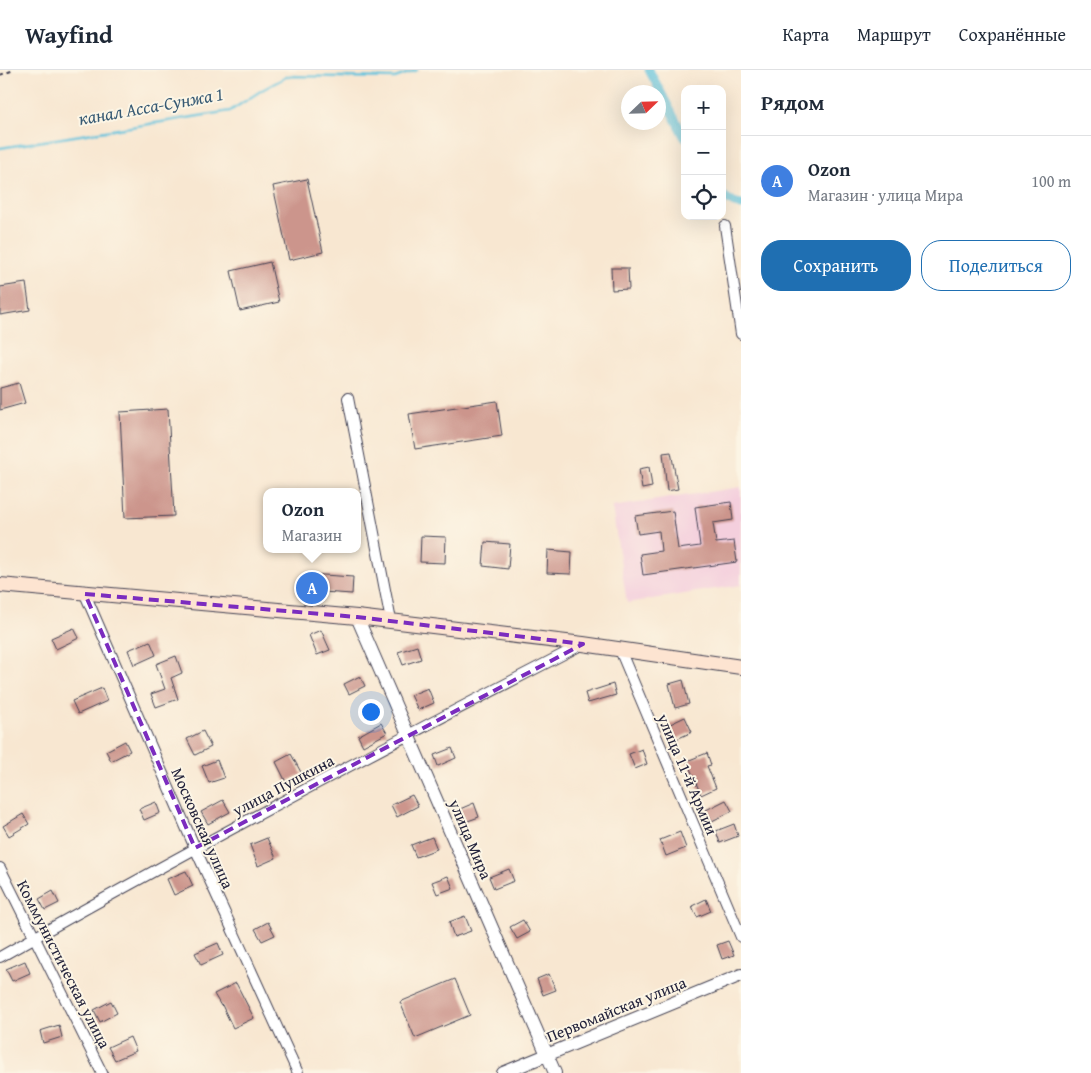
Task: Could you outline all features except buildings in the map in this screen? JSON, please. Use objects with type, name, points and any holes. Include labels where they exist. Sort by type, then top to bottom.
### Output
[{"type":"main road","points":[[0,585],[357,617],[583,644],[741,667]]},
{"type":"street","points":[[725,226],[741,334]]},
{"type":"street","points":[[348,398],[391,621]]},
{"type":"street","name":"Московская улица","points":[[85,594],[195,848],[298,1073]]},
{"type":"street","name":"улица Мира","points":[[357,617],[555,1073]]},
{"type":"street","name":"улица Пушкина","points":[[0,956],[195,848],[583,644]]},
{"type":"street","name":"улица 11-й Армии","points":[[620,650],[741,937]]},
{"type":"street","name":"Коммунистическая улица","points":[[0,868],[102,1073]]},
{"type":"street","name":"Первомайская улица","points":[[503,1073],[741,975]]},
{"type":"path","points":[[0,75],[14,70]]},
{"type":"highlighted area","points":[[85,594],[357,617],[583,644],[195,848]]},
{"type":"shaded area","points":[[741,487],[741,585],[627,603],[612,507]]},
{"type":"waterway","name":"канал Асса-Сунжа 1","points":[[0,148],[230,111],[288,76],[395,78],[417,70]]},
{"type":"waterway","name":"канал Асса-Сунжа 1","points":[[649,70],[681,130]]},
{"type":"waterway","name":"канал Асса-Сунжа 1","points":[[726,198],[741,205]]},
{"type":"place","name":"Ozon","points":[[312,588]]}]
